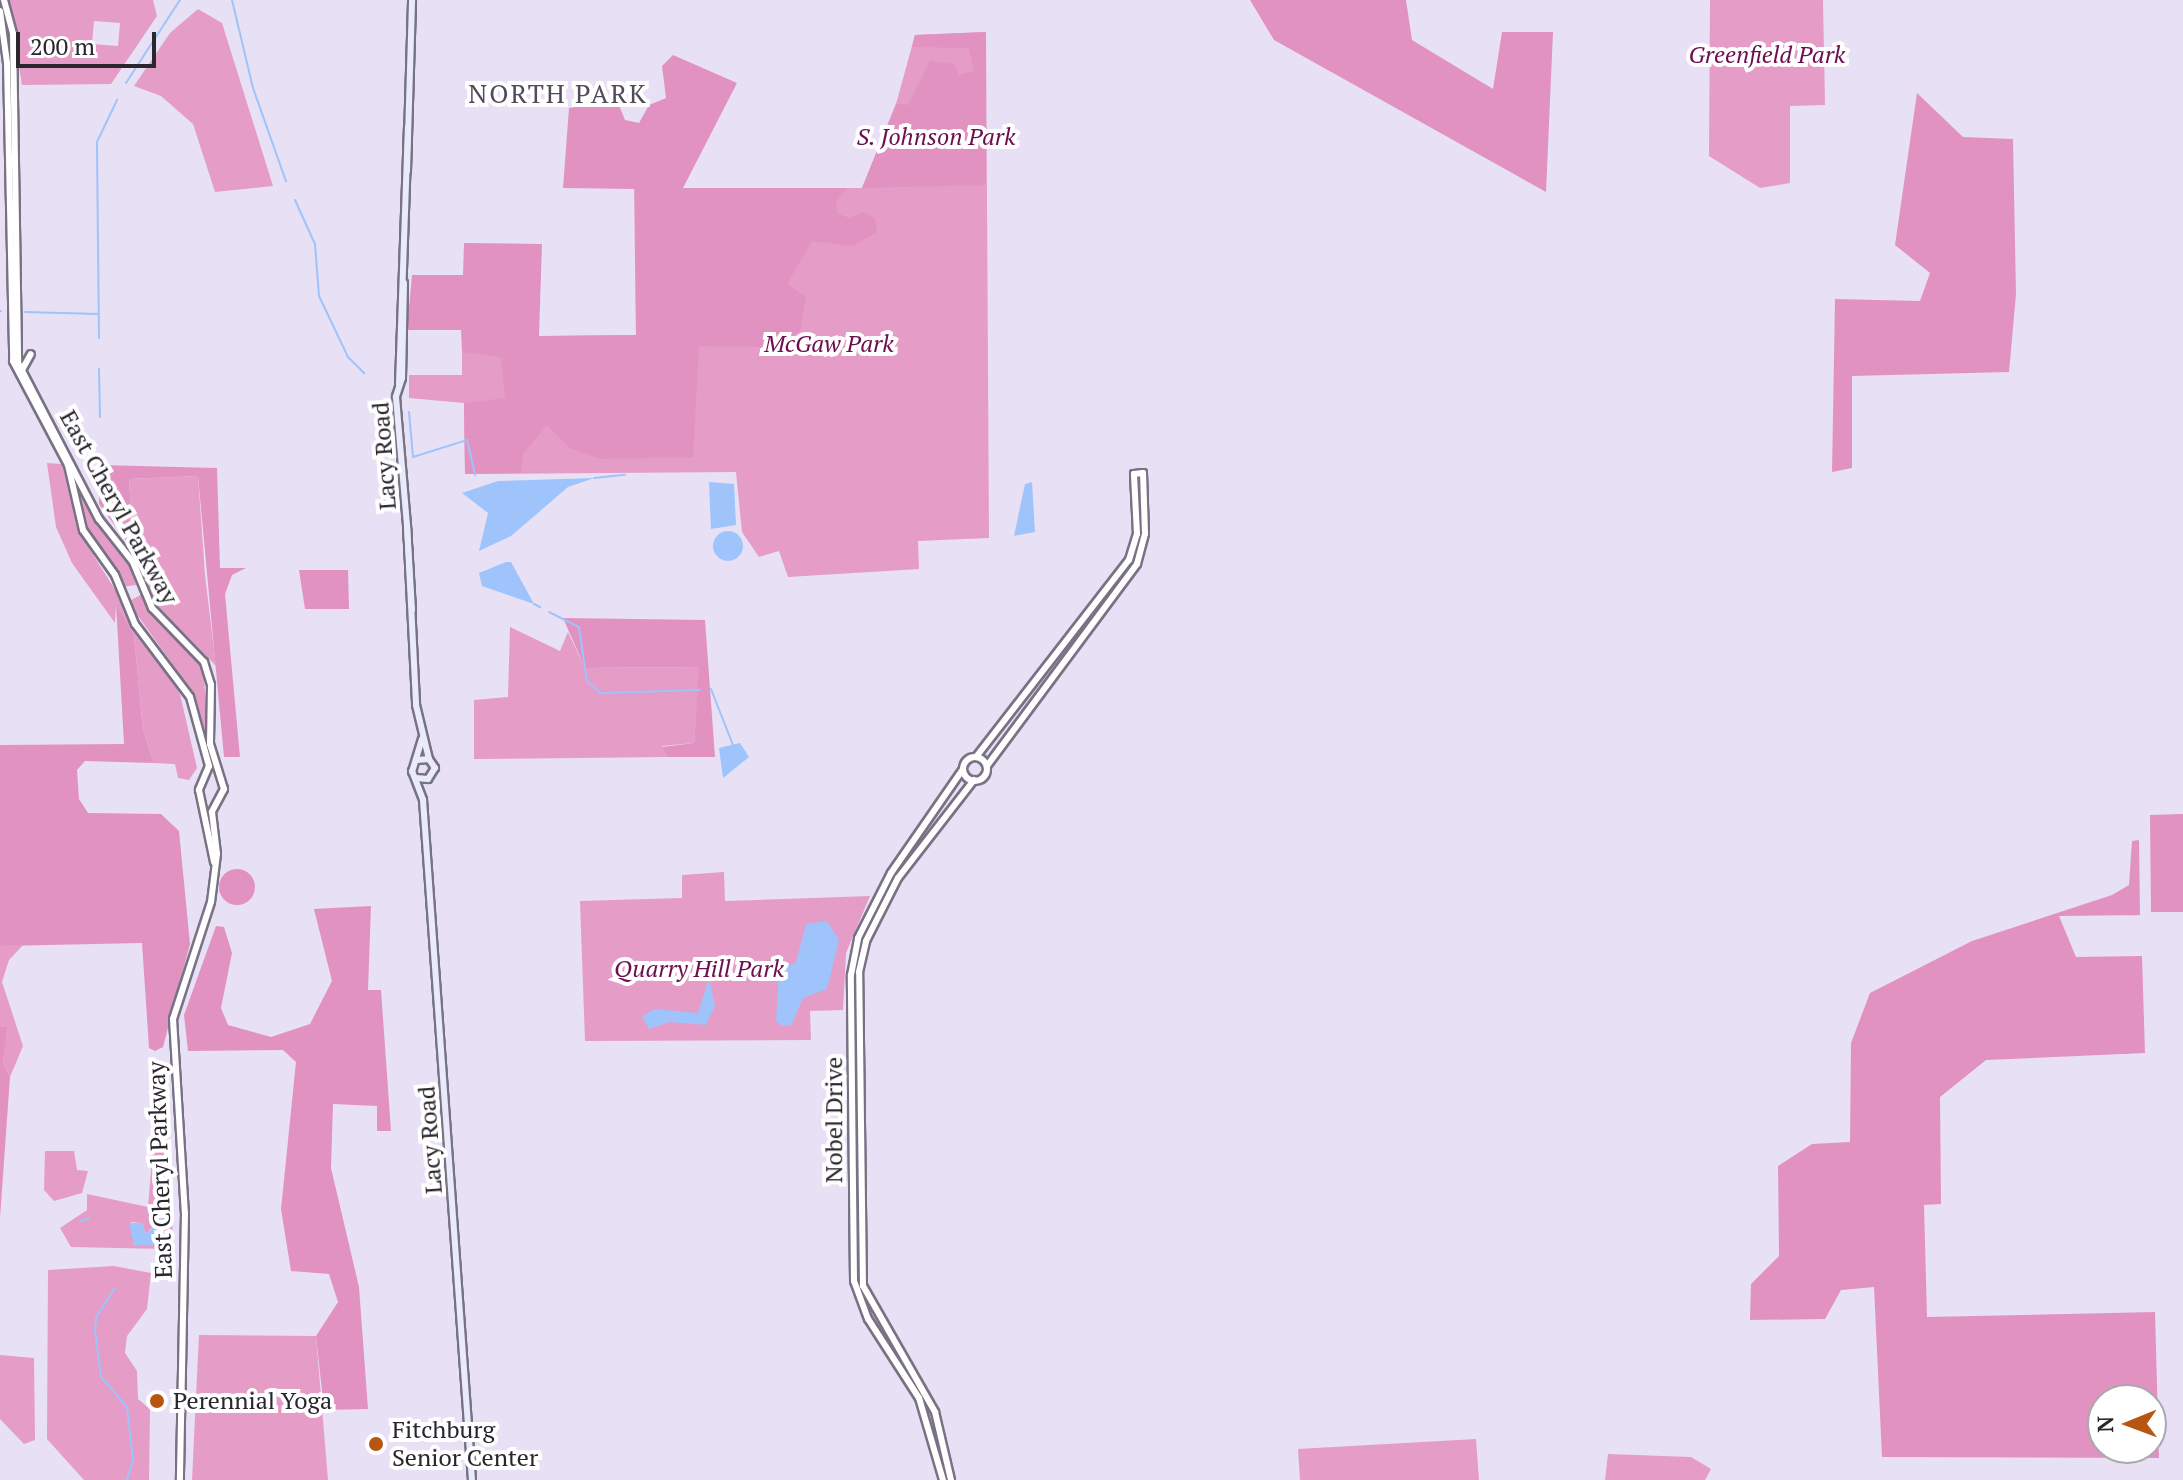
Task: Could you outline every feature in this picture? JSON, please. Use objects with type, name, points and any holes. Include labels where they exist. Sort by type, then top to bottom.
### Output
[{"type":"main road","name":"Lacy Road","points":[[412,0],[399,384],[422,739],[435,768],[422,798]]},
{"type":"main road","name":"Lacy Road","points":[[422,739],[416,778],[422,798],[472,1480]]},
{"type":"main road","points":[[417,760],[429,759]]},
{"type":"main road","points":[[416,778],[428,779]]},
{"type":"street","name":"East Cheryl Parkway","points":[[4,0],[13,34],[22,374],[74,460],[99,519],[133,562],[155,614],[204,662],[211,685],[210,744],[224,789],[212,812],[215,865],[209,911],[173,1019],[185,1213],[180,1480]]},
{"type":"street","name":"East Cheryl Parkway","points":[[0,11],[7,63],[13,361],[68,465],[83,530],[115,575],[135,624],[187,689],[208,759],[200,795],[215,865]]},
{"type":"street","points":[[22,374],[31,354]]},
{"type":"street","name":"Nobel Drive","points":[[943,1480],[919,1398],[868,1319],[854,1281],[851,975],[858,938],[891,873],[963,769],[976,757],[1129,560],[1137,534],[1134,474],[1143,473],[1145,534],[1137,564],[987,768],[898,878],[866,941],[859,972],[863,1286],[935,1412],[951,1480]]},
{"type":"street","points":[[976,757],[987,768]]},
{"type":"street","points":[[963,769],[975,780]]},
{"type":"street","points":[[201,782],[220,779]]},
{"type":"street","points":[[200,795],[218,800]]},
{"type":"green space","points":[[8,0],[153,0],[157,16],[111,84],[22,85]],"holes":[[[94,21],[120,23],[118,46],[92,44]]]},
{"type":"green space","points":[[1250,0],[1406,0],[1412,40],[1493,89],[1502,32],[1553,32],[1546,192],[1274,40]]},
{"type":"green space","name":"Greenfield Park","points":[[1710,0],[1823,0],[1825,105],[1790,106],[1790,183],[1760,188],[1709,156]]},
{"type":"green space","points":[[198,9],[222,23],[273,186],[215,192],[193,124],[161,96],[134,86],[170,33]]},
{"type":"green space","name":"McGaw Park","points":[[986,32],[989,538],[918,541],[919,569],[788,577],[779,551],[759,557],[742,532],[736,472],[465,474],[464,403],[409,398],[409,375],[462,375],[462,337],[636,335],[634,189],[862,188],[896,104],[915,35]]},
{"type":"green space","name":"S. Johnson Park","points":[[986,32],[986,185],[862,188],[896,104],[908,105],[930,61],[954,64],[959,75],[974,71],[969,48],[912,47],[915,35]]},
{"type":"green space","points":[[673,55],[737,83],[683,188],[847,188],[836,202],[837,213],[849,218],[863,212],[875,219],[877,232],[852,246],[812,241],[787,284],[806,297],[800,331],[777,347],[699,346],[693,457],[601,459],[570,448],[547,425],[523,454],[521,473],[465,474],[464,403],[505,398],[501,357],[462,352],[461,330],[407,330],[412,275],[463,275],[464,243],[542,244],[539,336],[636,335],[635,189],[563,188],[569,108],[617,100],[625,120],[639,123],[649,105],[666,98],[662,66]]},
{"type":"green space","points":[[1917,93],[1963,137],[2013,139],[2016,294],[2009,372],[1852,376],[1852,468],[1832,472],[1835,299],[1920,301],[1930,273],[1895,245]]},
{"type":"green space","points":[[47,463],[62,464],[84,540],[180,694],[197,768],[189,780],[178,778],[175,764],[154,763],[143,730],[134,635],[116,605],[115,623],[72,563],[56,527]]},
{"type":"green space","points":[[100,465],[217,468],[220,568],[246,568],[232,575],[225,594],[240,757],[224,757],[198,476],[129,479],[132,527],[127,542],[99,504]]},
{"type":"green space","points":[[198,476],[216,666],[159,607],[127,542],[132,527],[129,479]]},
{"type":"green space","points":[[79,483],[100,525],[128,560],[136,585],[122,587],[87,531]]},
{"type":"green space","points":[[299,570],[348,570],[349,609],[305,609]]},
{"type":"green space","points":[[142,594],[157,621],[204,669],[207,746],[186,683],[128,602]]},
{"type":"green space","points":[[116,604],[134,635],[143,730],[154,763],[85,761],[77,770],[79,799],[88,813],[161,814],[179,831],[190,944],[163,1047],[155,1051],[149,1048],[142,943],[0,946],[0,745],[124,744]]},
{"type":"green space","points":[[563,618],[705,620],[715,757],[667,757],[662,747],[694,743],[699,667],[585,668]]},
{"type":"green space","points":[[510,627],[560,651],[568,632],[585,668],[700,667],[694,743],[662,746],[667,757],[474,759],[474,700],[508,697]]},
{"type":"green space","points":[[2183,814],[2183,912],[2151,912],[2150,815]]},
{"type":"green space","points":[[2139,840],[2140,915],[2059,916],[2076,957],[2142,956],[2145,1053],[1986,1060],[1940,1097],[1941,1204],[1924,1205],[1927,1317],[2155,1312],[2157,1384],[2087,1384],[2087,1458],[1882,1457],[1874,1287],[1841,1290],[1825,1319],[1750,1320],[1751,1284],[1779,1256],[1778,1166],[1812,1144],[1850,1142],[1851,1043],[1870,993],[1972,941],[2112,895],[2129,885],[2132,841]]},
{"type":"green space","points":[[237,869],[249,875],[255,887],[249,899],[237,905],[225,899],[219,887],[225,875]]},
{"type":"green space","name":"Quarry Hill Park","points":[[724,872],[725,901],[870,896],[846,953],[843,1010],[810,1011],[811,1040],[585,1041],[580,901],[682,898],[682,875]]},
{"type":"green space","points":[[371,906],[368,990],[381,990],[391,1131],[377,1131],[377,1106],[333,1104],[331,1168],[359,1287],[368,1409],[324,1410],[316,1336],[338,1302],[329,1274],[291,1271],[281,1209],[296,1062],[283,1050],[188,1051],[184,1015],[216,926],[224,927],[232,953],[221,1008],[228,1025],[271,1037],[310,1024],[332,981],[314,909]]},
{"type":"green space","points":[[23,945],[9,960],[2,982],[23,1046],[10,1077],[3,1063],[6,1027],[0,1027],[0,946]]},
{"type":"green space","points":[[0,1027],[7,1027],[3,1063],[10,1077],[0,1218]]},
{"type":"green space","points":[[165,1069],[173,1242],[166,1249],[71,1247],[60,1228],[87,1210],[87,1194],[148,1207],[157,1099],[151,1078]],"holes":[[[171,1208],[158,1240],[134,1246],[131,1222],[142,1223],[146,1234]]]},
{"type":"green space","points":[[45,1151],[74,1151],[77,1170],[88,1171],[82,1193],[54,1201],[44,1190]]},
{"type":"green space","points":[[114,1266],[151,1273],[147,1309],[127,1336],[125,1353],[137,1371],[138,1399],[150,1409],[149,1480],[84,1480],[47,1439],[48,1270]]},
{"type":"green space","points":[[199,1335],[316,1336],[328,1480],[192,1480]]},
{"type":"green space","points":[[0,1355],[34,1358],[35,1440],[24,1444],[0,1419]]},
{"type":"green space","points":[[1476,1439],[1479,1480],[1300,1480],[1298,1449]]},
{"type":"green space","points":[[1608,1454],[1691,1457],[1711,1469],[1705,1480],[1605,1480]]},
{"type":"water","points":[[594,478],[568,487],[511,536],[479,551],[488,513],[462,493],[498,481]]},
{"type":"water","points":[[709,482],[734,484],[736,525],[711,529]]},
{"type":"water","points":[[1032,482],[1035,532],[1014,536],[1025,484]]},
{"type":"water","points":[[728,531],[739,535],[743,546],[739,557],[728,561],[717,557],[713,546],[717,535]]},
{"type":"water","points":[[511,562],[534,604],[482,586],[479,573]]},
{"type":"water","points":[[740,743],[749,757],[723,778],[719,748]]},
{"type":"water","points":[[827,921],[839,940],[827,989],[803,998],[791,1026],[782,1026],[776,1021],[779,971],[796,962],[806,924]]},
{"type":"water","points":[[709,978],[715,1006],[706,1025],[670,1022],[649,1029],[642,1017],[654,1009],[698,1013]]},
{"type":"water","points":[[172,1209],[155,1237],[164,1245],[134,1246],[129,1223],[142,1223],[146,1234]]},
{"type":"waterway","points":[[126,83],[180,0]]},
{"type":"waterway","points":[[232,0],[253,88],[286,181]]},
{"type":"waterway","points":[[99,338],[97,142],[117,100]]},
{"type":"waterway","points":[[295,200],[315,244],[319,296],[348,357],[364,373]]},
{"type":"waterway","points":[[25,312],[99,314]]},
{"type":"waterway","points":[[99,369],[100,417]]},
{"type":"waterway","points":[[409,412],[413,457],[467,440],[475,475]]},
{"type":"waterway","points":[[594,478],[625,475]]},
{"type":"waterway","points":[[534,604],[540,607]]},
{"type":"waterway","points":[[549,612],[579,627],[587,681],[600,693],[700,690]]},
{"type":"waterway","points":[[711,689],[733,745]]},
{"type":"waterway","points":[[80,1221],[90,1218]]},
{"type":"waterway","points":[[115,1288],[96,1317],[95,1330],[101,1377],[127,1407],[133,1460],[127,1480]]},
{"type":"place","name":"Perennial Yoga","points":[[157,1401]]},
{"type":"place","name":"Fitchburg Senior Center","points":[[376,1444]]},
{"type":"district","name":"NORTH PARK","points":[[558,94]]}]
